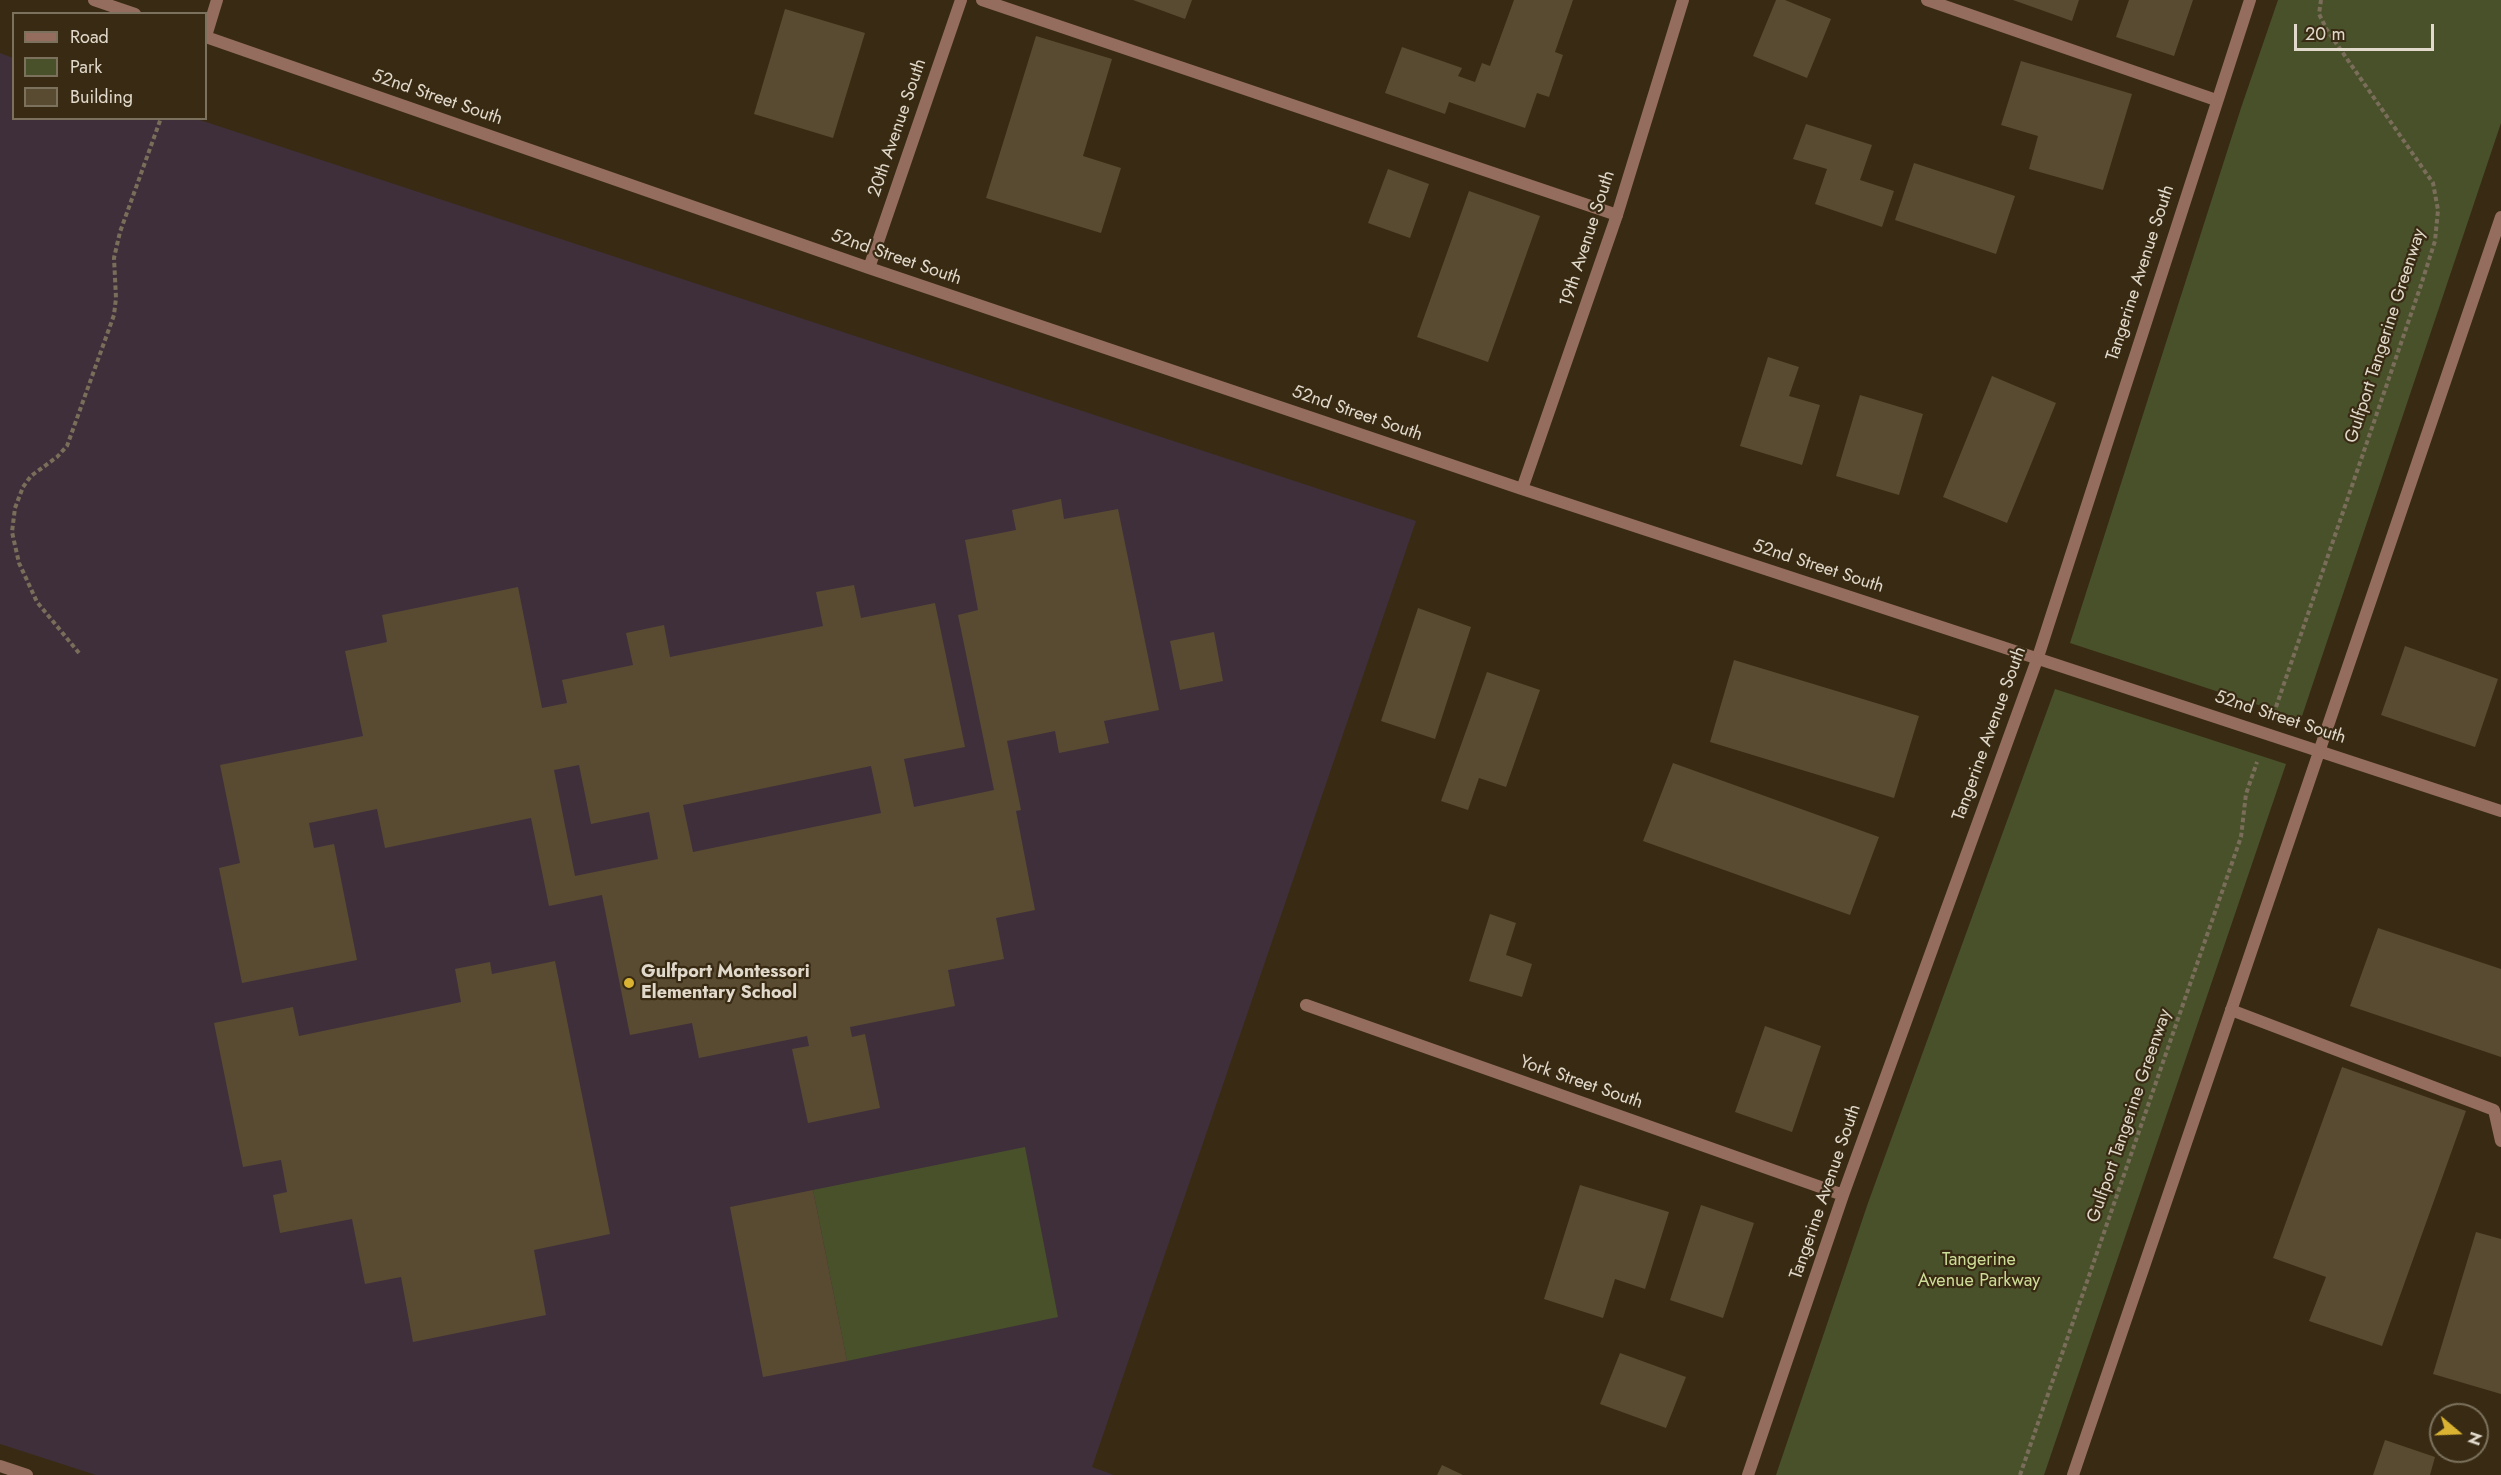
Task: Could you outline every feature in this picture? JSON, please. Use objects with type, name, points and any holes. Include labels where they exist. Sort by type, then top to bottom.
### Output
[{"type":"street","points":[[94,0],[129,12]]},
{"type":"street","points":[[207,34],[218,0]]},
{"type":"street","name":"20th Avenue South","points":[[869,268],[961,0]]},
{"type":"street","points":[[982,0],[1617,215]]},
{"type":"street","name":"19th Avenue South","points":[[1522,489],[1617,215],[1683,0]]},
{"type":"street","points":[[1927,0],[2216,100]]},
{"type":"street","name":"Tangerine Avenue South","points":[[1748,1475],[1843,1195],[2038,657],[2250,0]]},
{"type":"street","name":"52nd Street South","points":[[207,37],[869,268],[1522,489],[2501,811]]},
{"type":"street","points":[[2073,1475],[2501,217]]},
{"type":"street","name":"York Street South","points":[[1306,1005],[1843,1195]]},
{"type":"street","points":[[2231,1010],[2494,1110],[2501,1142]]},
{"type":"street","points":[[0,1466],[27,1475]]},
{"type":"path","name":"Gulfport Tangerine Greenway","points":[[2277,703],[2435,241],[2438,210],[2433,183],[2327,30],[2319,14],[2321,0]]},
{"type":"path","points":[[79,653],[37,602],[19,563],[12,532],[15,508],[22,488],[31,476],[57,458],[67,446],[114,315],[116,298],[114,258],[120,232],[160,120]]},
{"type":"path","name":"Gulfport Tangerine Greenway","points":[[2020,1475],[2241,837],[2246,794],[2257,763]]},
{"type":"shaded area","name":"Gulfport Montessori Elementary School","points":[[0,53],[12,58],[12,120],[200,120],[1416,521],[1092,1467],[1114,1475],[96,1475],[0,1444]]},
{"type":"green space","points":[[2278,0],[2501,0],[2501,123],[2301,719],[2070,643],[2241,108]]},
{"type":"green space","name":"Tangerine Avenue Parkway","points":[[2055,689],[2286,764],[2044,1475],[1776,1475],[1868,1203]]},
{"type":"green space","points":[[1025,1147],[1058,1317],[847,1361],[813,1190]]},
{"type":"building","points":[[1133,0],[1192,0],[1185,19]]},
{"type":"building","points":[[1514,0],[1573,0],[1555,52],[1563,55],[1549,97],[1537,93],[1525,128],[1449,102],[1445,114],[1385,93],[1402,47],[1462,68],[1458,76],[1475,82],[1482,63],[1490,66]]},
{"type":"building","points":[[1776,0],[1785,0],[1831,19],[1807,78],[1753,56]]},
{"type":"building","points":[[2013,0],[2079,0],[2072,21]]},
{"type":"building","points":[[2129,0],[2193,0],[2174,56],[2116,37]]},
{"type":"building","points":[[785,9],[865,33],[833,138],[754,114]]},
{"type":"building","points":[[1036,36],[1112,59],[1083,156],[1121,168],[1101,233],[986,198]]},
{"type":"building","points":[[2021,61],[2132,94],[2103,190],[2029,169],[2038,136],[2001,125]]},
{"type":"building","points":[[1806,124],[1872,145],[1860,180],[1894,191],[1882,227],[1815,204],[1827,169],[1793,159]]},
{"type":"building","points":[[1914,163],[2015,196],[1996,254],[1895,220]]},
{"type":"building","points":[[1388,169],[1429,184],[1410,238],[1368,223]]},
{"type":"building","points":[[1469,191],[1540,216],[1488,362],[1417,337]]},
{"type":"building","points":[[1768,357],[1799,367],[1789,396],[1820,405],[1802,465],[1740,446]]},
{"type":"building","points":[[1992,376],[2056,403],[2007,523],[1943,497]]},
{"type":"building","points":[[1860,395],[1923,414],[1899,495],[1836,476]]},
{"type":"building","points":[[1061,499],[1064,519],[1118,509],[1159,710],[1104,721],[1109,743],[1059,753],[1055,731],[1007,741],[1021,810],[1016,811],[1035,910],[996,918],[1004,959],[948,970],[955,1006],[850,1027],[852,1037],[865,1034],[880,1108],[808,1123],[792,1049],[809,1046],[807,1036],[699,1058],[692,1023],[630,1035],[602,895],[549,906],[531,818],[385,848],[377,809],[309,823],[314,848],[334,844],[357,960],[242,983],[219,868],[240,863],[220,765],[363,736],[345,651],[387,642],[382,615],[518,587],[542,708],[567,703],[562,680],[633,665],[626,633],[664,625],[670,657],[823,626],[816,592],[854,585],[861,618],[935,603],[965,747],[904,759],[914,807],[994,790],[958,615],[978,610],[965,540],[1016,530],[1012,510]],"holes":[[[579,765],[591,824],[649,812],[658,859],[575,876],[554,770]],[[871,766],[881,813],[693,852],[683,805]]]},
{"type":"building","points":[[1418,608],[1471,627],[1435,739],[1381,721]]},
{"type":"building","points":[[1214,632],[1223,681],[1180,690],[1170,641]]},
{"type":"building","points":[[2405,646],[2498,679],[2475,747],[2381,715]]},
{"type":"building","points":[[1734,660],[1919,716],[1894,798],[1710,742]]},
{"type":"building","points":[[1487,672],[1540,690],[1506,787],[1479,778],[1468,810],[1441,801]]},
{"type":"building","points":[[1673,763],[1879,837],[1850,915],[1643,841]]},
{"type":"building","points":[[1490,914],[1516,923],[1506,955],[1532,964],[1522,997],[1469,981]]},
{"type":"building","points":[[2378,928],[2501,969],[2501,1057],[2350,1006]]},
{"type":"building","points":[[555,961],[610,1234],[534,1250],[546,1315],[413,1342],[401,1277],[365,1284],[352,1219],[280,1233],[273,1195],[287,1192],[281,1160],[243,1167],[214,1023],[293,1007],[299,1036],[461,1002],[455,969],[490,962],[492,974]]},
{"type":"building","points":[[1765,1026],[1821,1046],[1792,1132],[1735,1112]]},
{"type":"building","points":[[2342,1067],[2466,1111],[2382,1346],[2309,1321],[2326,1277],[2273,1258]]},
{"type":"building","points":[[1580,1185],[1669,1212],[1645,1289],[1615,1279],[1603,1318],[1544,1299]]},
{"type":"building","points":[[813,1190],[847,1361],[763,1377],[730,1207]]},
{"type":"building","points":[[1701,1205],[1754,1223],[1723,1318],[1670,1300]]},
{"type":"building","points":[[2476,1232],[2501,1239],[2501,1394],[2433,1374]]},
{"type":"building","points":[[1620,1353],[1686,1377],[1666,1428],[1600,1404]]},
{"type":"building","points":[[2385,1440],[2429,1455],[2429,1463],[2433,1463],[2430,1475],[2373,1475]]},
{"type":"building","points":[[1442,1465],[1463,1475],[1437,1475]]},
{"type":"place","name":"Gulfport Montessori Elementary School","points":[[629,983]]}]
